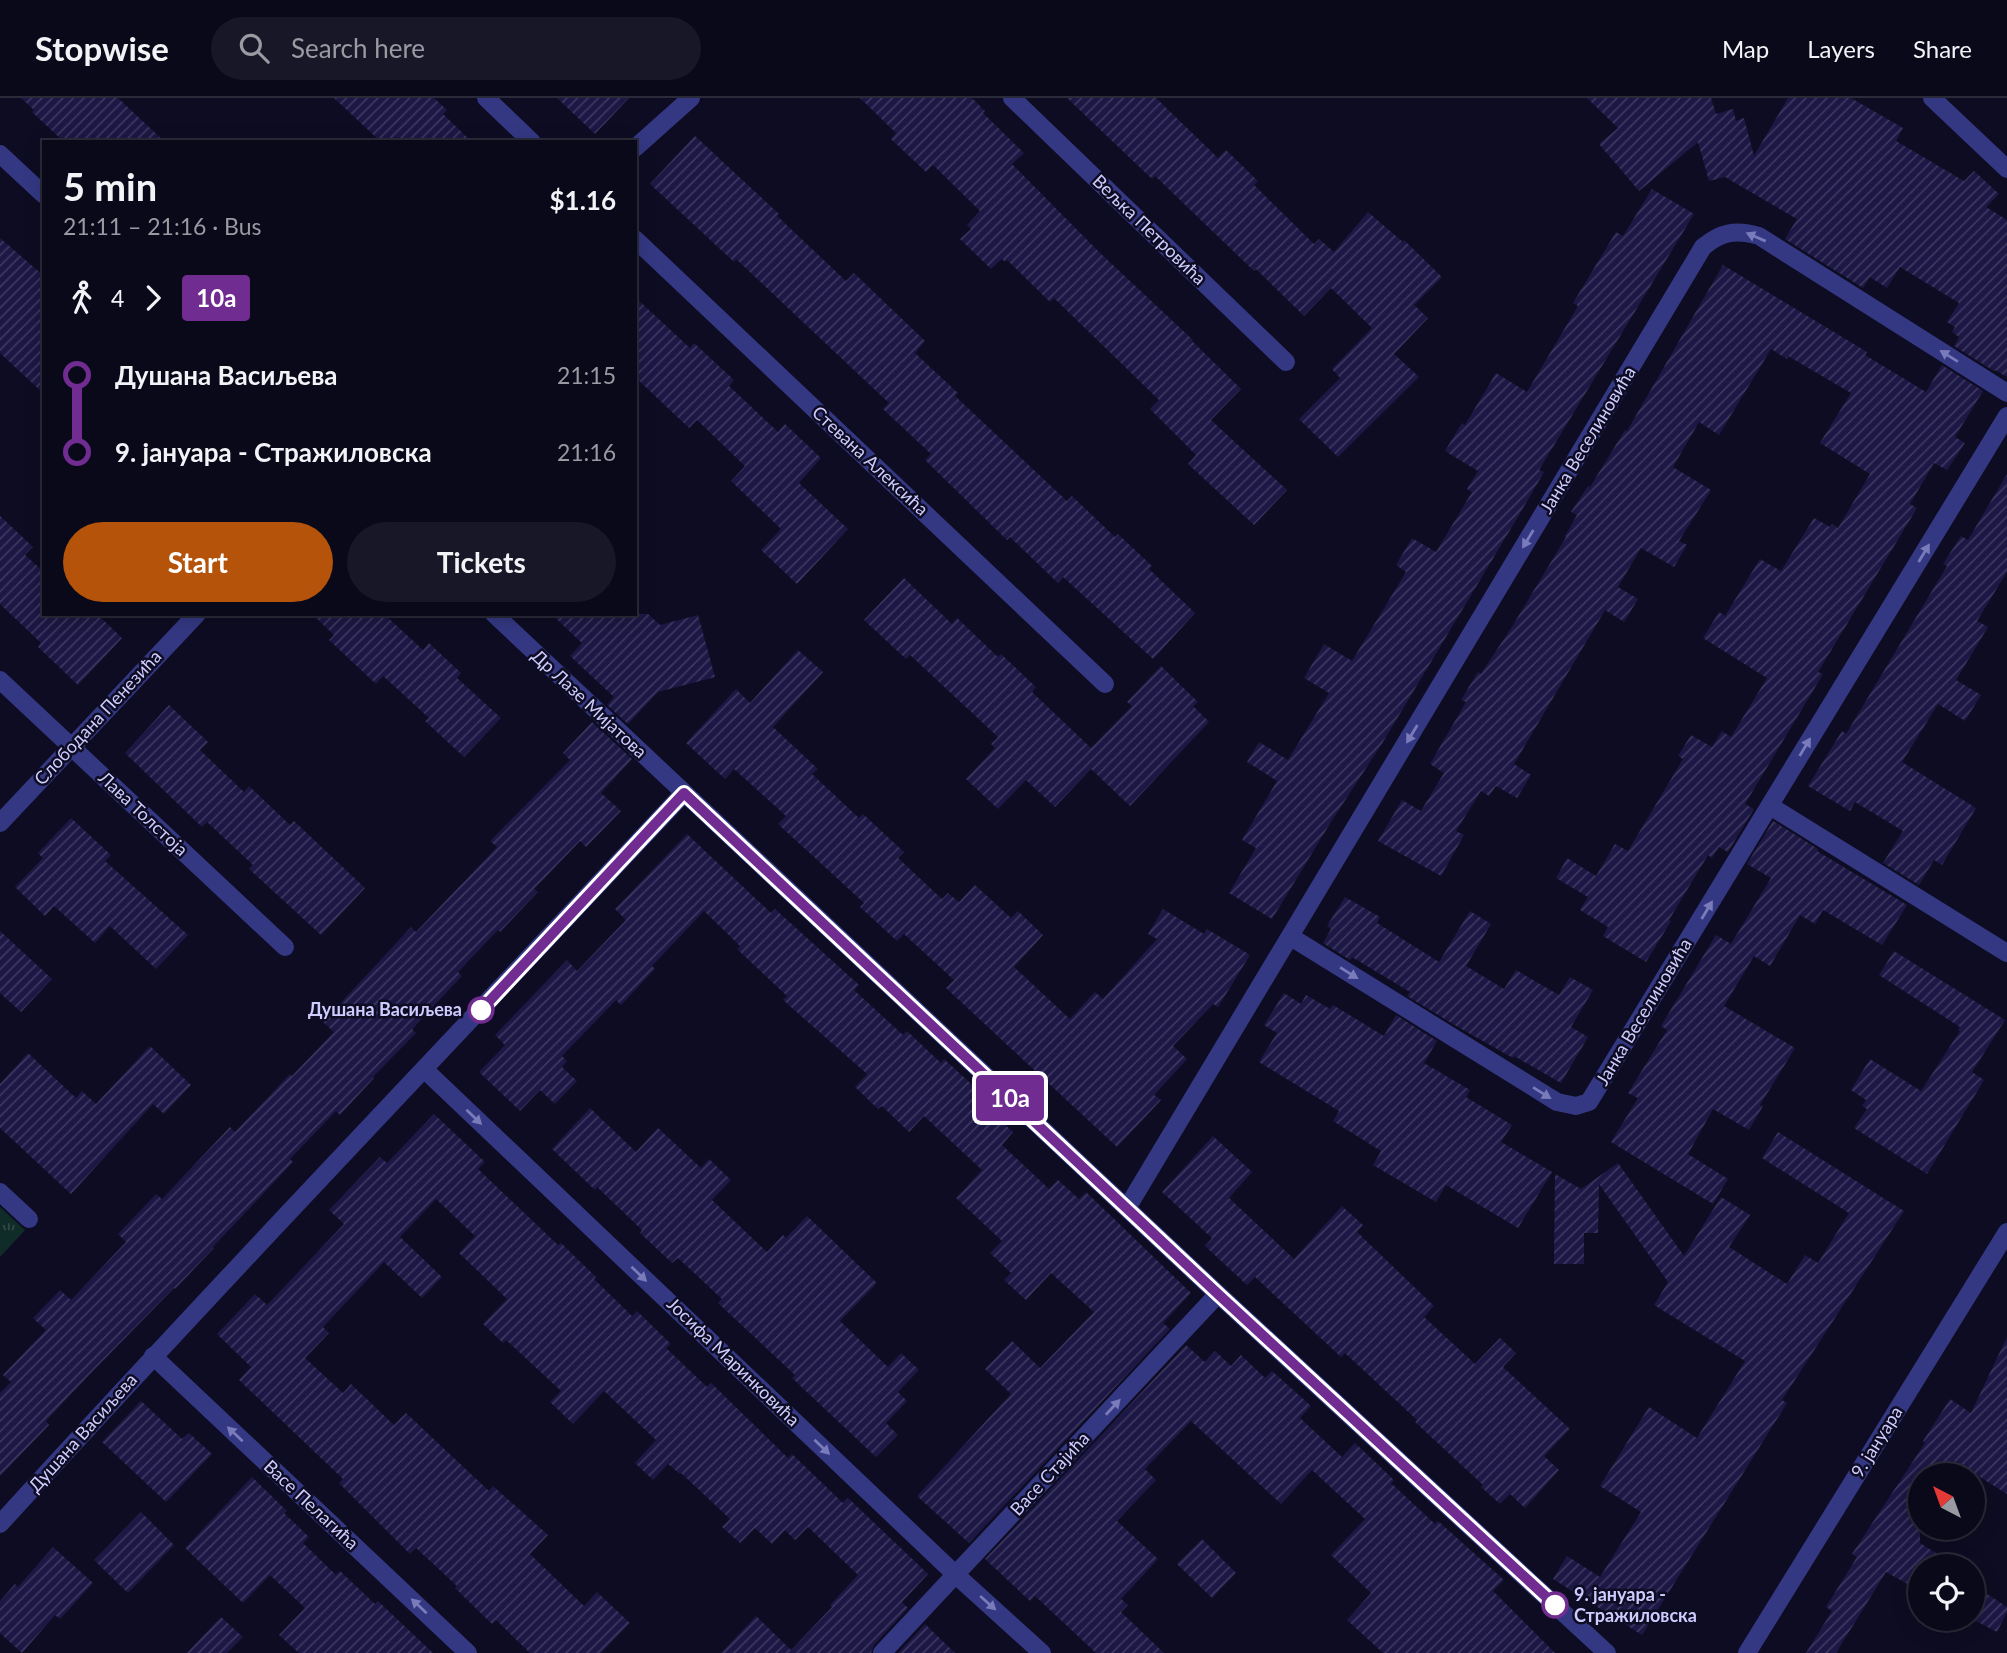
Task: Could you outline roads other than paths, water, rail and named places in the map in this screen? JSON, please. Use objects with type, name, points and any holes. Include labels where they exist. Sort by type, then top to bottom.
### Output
[{"type":"street","points":[[486,98],[530,140]]},
{"type":"street","points":[[637,146],[691,98]]},
{"type":"street","name":"Вељка Петровића","points":[[1012,98],[1286,362]]},
{"type":"street","points":[[1932,98],[2007,169]]},
{"type":"street","points":[[0,154],[42,193]]},
{"type":"street","name":"Јанка Веселиновића","points":[[1127,1208],[1703,247],[1732,231],[1759,236],[2007,393]]},
{"type":"street","name":"Стевана Алексића","points":[[637,241],[1105,684]]},
{"type":"street","name":"Јанка Веселиновића","points":[[1291,937],[1557,1102],[1576,1106],[1589,1102],[2007,416]]},
{"type":"street","name":"Слободана Пенезића","points":[[0,823],[195,616]]},
{"type":"street","name":"Др Лазе Мијатова","points":[[496,616],[684,793]]},
{"type":"street","name":"Лава Толстоја","points":[[0,680],[285,947]]},
{"type":"street","points":[[684,793],[1218,1294],[1607,1653]]},
{"type":"street","name":"Душана Васиљева","points":[[0,1524],[153,1356],[684,793]]},
{"type":"street","points":[[1770,806],[2007,953]]},
{"type":"street","name":"Јосифа Маринковића","points":[[425,1070],[1042,1653]]},
{"type":"street","points":[[0,1192],[29,1219]]},
{"type":"street","name":"9. јануара","points":[[1746,1653],[2007,1232]]},
{"type":"street","name":"Васе Стајића","points":[[882,1653],[1218,1294]]},
{"type":"street","name":"Васе Пелагића","points":[[153,1356],[468,1653]]},
{"type":"place","name":"Душана Васиљева","points":[[481,1010]]},
{"type":"place","name":"9. јануара - Стражиловска","points":[[1555,1605]]}]
